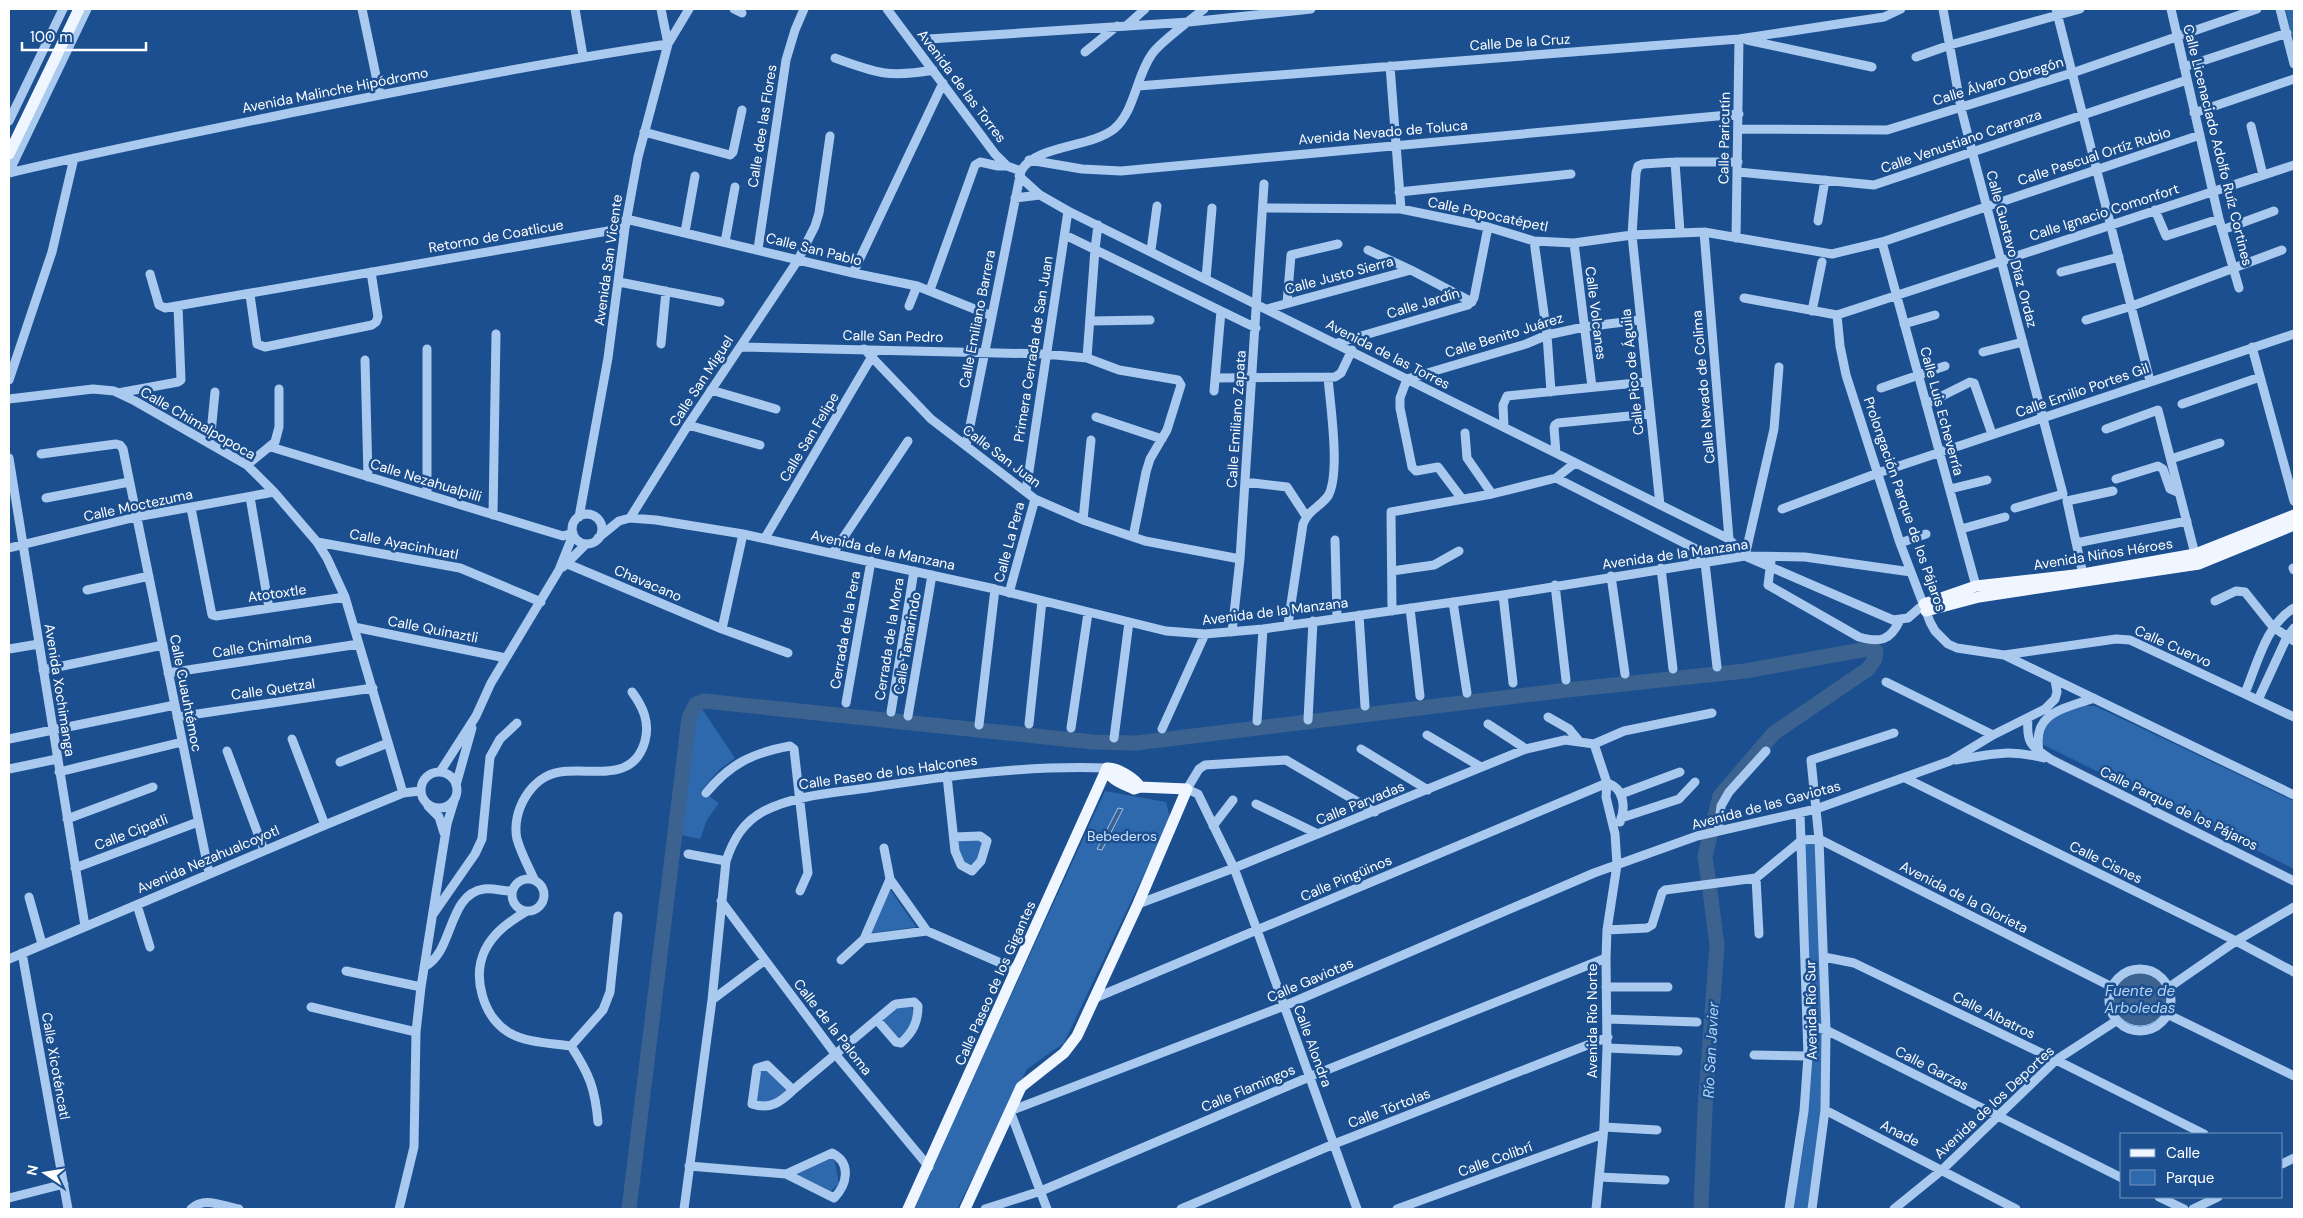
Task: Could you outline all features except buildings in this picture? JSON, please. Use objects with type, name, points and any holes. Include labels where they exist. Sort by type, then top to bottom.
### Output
[{"type":"main road","points":[[9,138],[72,9]]},
{"type":"main road","points":[[9,154],[79,9]]},
{"type":"main road","name":"Avenida Niños Héroes","points":[[1922,609],[2084,578],[2195,554],[2294,515]]},
{"type":"main road","name":"Avenida Niños Héroes","points":[[1922,609],[1976,586],[2084,578],[2199,564],[2294,525]]},
{"type":"main road","name":"Calle Paseo de los Halcones","points":[[1107,768],[1119,771],[1138,782],[1140,787],[1187,789]]},
{"type":"main road","name":"Calle Paseo de los Gigantes","points":[[908,1209],[1107,768]]},
{"type":"main road","points":[[964,1209],[1022,1088],[1071,1045],[1095,998],[1138,904],[1187,789]]},
{"type":"street","points":[[9,121],[63,9]]},
{"type":"street","points":[[9,173],[86,9]]},
{"type":"street","points":[[362,9],[380,95]]},
{"type":"street","points":[[575,9],[583,56]]},
{"type":"street","name":"Avenida San Vicente","points":[[579,517],[608,358],[626,223],[644,132],[668,44],[661,9]]},
{"type":"street","points":[[668,44],[690,9]]},
{"type":"street","name":"Calle dee las Flores","points":[[758,249],[786,60],[804,9]]},
{"type":"street","name":"Avenida de las Torres","points":[[887,9],[995,154],[1007,166],[1024,168],[1040,195],[1098,226],[1352,350],[1504,428],[1729,539],[1745,556]]},
{"type":"street","points":[[1085,52],[1145,9]]},
{"type":"street","points":[[1040,195],[1015,198],[1024,168],[1092,140],[1115,128],[1125,114],[1152,53],[1204,9]]},
{"type":"street","points":[[929,39],[1189,22],[1311,9]]},
{"type":"street","name":"Calle De la Cruz","points":[[1138,86],[1739,39],[1884,17],[1901,9]]},
{"type":"street","name":"Calle Gustavo Díaz Ordaz","points":[[1942,9],[1972,151],[2065,498],[2084,578]]},
{"type":"street","points":[[1916,57],[2057,12],[2080,9]]},
{"type":"street","name":"Calle Licenaciado Adolfo Ruíz Cortines","points":[[2171,9],[2219,219],[2239,288]]},
{"type":"street","name":"Calle Álvaro Obregón","points":[[1739,128],[1887,130],[2072,73],[2257,9]]},
{"type":"street","points":[[2280,9],[2294,64]]},
{"type":"street","points":[[2057,12],[2150,381]]},
{"type":"street","points":[[2184,67],[2286,33]]},
{"type":"street","points":[[1739,39],[1872,67]]},
{"type":"street","name":"Calle Paricutín","points":[[1736,238],[1739,39]]},
{"type":"street","name":"Avenida Malinche Hipódromo","points":[[9,173],[380,95],[583,56],[668,44]]},
{"type":"street","points":[[835,58],[870,71],[888,75],[933,70]]},
{"type":"street","points":[[1390,66],[1401,209]]},
{"type":"street","points":[[2194,113],[2294,79]]},
{"type":"street","name":"Calle Venustiano Carranza","points":[[1738,172],[1874,185],[2187,80]]},
{"type":"street","points":[[853,273],[942,83]]},
{"type":"street","points":[[20,98],[22,106],[27,109],[33,109],[40,105]]},
{"type":"street","points":[[644,132],[730,155],[733,152],[742,110]]},
{"type":"street","name":"Avenida Nevado de Toluca","points":[[1024,168],[1121,171],[1396,144],[1739,114]]},
{"type":"street","points":[[2251,126],[2263,175]]},
{"type":"street","name":"Calle Pascual Ortíz Rubio","points":[[1736,238],[1832,254],[1882,242],[2200,135]]},
{"type":"street","name":"Calle San Miguel","points":[[630,518],[688,425],[798,260],[815,226],[819,213],[830,136]]},
{"type":"street","points":[[9,380],[52,252],[74,158]]},
{"type":"street","points":[[930,290],[975,165],[980,162],[1007,166]]},
{"type":"street","points":[[1680,232],[1675,162],[1738,162]]},
{"type":"street","name":"Calle Pico de Águila","points":[[1660,505],[1632,235],[1638,166],[1675,162]]},
{"type":"street","name":"Calle Ignacio Comonfort","points":[[1837,315],[2294,164]]},
{"type":"street","points":[[1399,192],[1571,174]]},
{"type":"street","points":[[685,232],[695,176]]},
{"type":"street","points":[[1818,222],[1825,180]]},
{"type":"street","name":"Calle Emiliano Zapata","points":[[1232,632],[1240,559],[1258,305],[1264,184]]},
{"type":"street","points":[[725,242],[735,187]]},
{"type":"street","name":"Calle Emiliano Barrera","points":[[966,446],[1015,198]]},
{"type":"street","points":[[1150,250],[1157,206]]},
{"type":"street","points":[[1206,279],[1212,208]]},
{"type":"street","name":"Calle Popocatépetl","points":[[1263,208],[1401,209],[1488,227],[1534,241],[1574,242],[1632,235],[1680,232],[1704,232],[1736,238]]},
{"type":"street","points":[[2155,210],[2166,236],[2219,219]]},
{"type":"street","name":"Primera Cerrada de San Juan","points":[[1026,491],[1045,354],[1068,211]]},
{"type":"street","points":[[2222,230],[2274,212]]},
{"type":"street","name":"Calle San Pablo","points":[[626,223],[685,232],[853,273],[917,286],[992,316]]},
{"type":"street","name":"Retorno de Coatlicue","points":[[150,274],[159,305],[165,308],[250,295],[626,223]]},
{"type":"street","points":[[1087,358],[1098,226]]},
{"type":"street","name":"Calle Jardín","points":[[1337,343],[1468,305],[1472,302],[1488,227]]},
{"type":"street","name":"Calle Nevado de Colima","points":[[1704,232],[1729,539]]},
{"type":"street","points":[[1064,235],[1256,328]]},
{"type":"street","points":[[1534,241],[1547,335],[1551,392]]},
{"type":"street","name":"Calle Volcanes","points":[[1574,242],[1592,387]]},
{"type":"street","name":"Calle Luis Echeverría","points":[[1882,242],[1976,586]]},
{"type":"street","points":[[1288,303],[1291,255],[1338,244]]},
{"type":"street","points":[[1368,250],[1411,270]]},
{"type":"street","points":[[2086,320],[2132,306],[2282,250]]},
{"type":"street","points":[[2061,272],[2119,257]]},
{"type":"street","points":[[1812,311],[1822,262]]},
{"type":"street","name":"Calle Justo Sierra","points":[[1267,309],[1411,270],[1472,302]]},
{"type":"street","points":[[250,295],[257,344],[265,347],[372,325],[376,322],[378,316],[371,272]]},
{"type":"street","points":[[619,282],[720,302]]},
{"type":"street","points":[[909,306],[917,286]]},
{"type":"street","points":[[661,344],[666,291]]},
{"type":"street","points":[[1744,298],[1837,315]]},
{"type":"street","points":[[118,393],[178,382],[182,376],[178,306]]},
{"type":"street","points":[[1214,391],[1221,311]]},
{"type":"street","name":"Prolongación Parque de los Pájaros","points":[[1837,315],[1840,346],[1846,376],[1922,609],[1935,631],[1948,644],[1957,648],[2004,656],[2055,680]]},
{"type":"street","points":[[1904,324],[1936,315]]},
{"type":"street","points":[[1090,321],[1150,320]]},
{"type":"street","name":"Calle Benito Juárez","points":[[1407,379],[1526,344],[1547,335],[1584,327],[1640,320]]},
{"type":"street","points":[[494,515],[496,334]]},
{"type":"street","name":"Calle Emilio Portes Gil","points":[[1782,508],[1992,434],[2294,334]]},
{"type":"street","points":[[1983,352],[2023,342]]},
{"type":"street","name":"Calle San Pedro","points":[[740,347],[984,351],[1087,358],[1119,370],[1180,381],[1167,430],[1162,439]]},
{"type":"street","points":[[2252,347],[2294,501]]},
{"type":"street","name":"Calle San Juan","points":[[864,349],[931,419],[1035,498],[1083,520],[1145,541],[1240,559]]},
{"type":"street","name":"Calle San Felipe","points":[[765,538],[876,349]]},
{"type":"street","points":[[427,350],[427,494]]},
{"type":"street","points":[[1215,378],[1339,376],[1352,350]]},
{"type":"street","points":[[365,360],[368,477]]},
{"type":"street","points":[[1771,556],[1770,567],[1768,585],[1859,637],[1872,641],[1887,638],[1895,631],[1900,620],[1887,618],[1770,567],[1745,556],[1774,429],[1779,366]]},
{"type":"street","points":[[1880,388],[1945,366]]},
{"type":"street","points":[[1288,624],[1303,524],[1306,516],[1327,497],[1334,475],[1328,377]]},
{"type":"street","points":[[2182,404],[2260,377]]},
{"type":"street","points":[[1407,379],[1400,398],[1400,408],[1412,467],[1416,471],[1438,468],[1462,499]]},
{"type":"street","points":[[1504,428],[1503,405],[1507,396],[1646,382]]},
{"type":"street","points":[[1926,404],[1970,382],[1974,383],[1992,434]]},
{"type":"street","name":"Calle Chimalpopoca","points":[[9,399],[93,389],[118,393],[247,465],[274,492],[317,542],[327,558],[345,597],[403,793]]},
{"type":"street","points":[[247,465],[275,442],[279,427],[279,389]]},
{"type":"street","points":[[711,390],[776,408]]},
{"type":"street","points":[[210,443],[215,392]]},
{"type":"street","points":[[2106,429],[2158,410],[2195,554]]},
{"type":"street","points":[[1556,453],[1554,428],[1558,423],[1650,414]]},
{"type":"street","points":[[1096,417],[1162,439],[1150,459],[1146,472],[1133,537]]},
{"type":"street","points":[[688,425],[760,445]]},
{"type":"street","points":[[1465,433],[1467,458],[1492,494]]},
{"type":"street","points":[[1083,520],[1091,440]]},
{"type":"street","points":[[834,553],[908,441]]},
{"type":"street","points":[[2171,459],[2220,443]]},
{"type":"street","name":"Calle Cuauhtémoc","points":[[41,454],[116,444],[120,445],[123,449],[209,873]]},
{"type":"street","name":"Calle Nezahualpilli","points":[[271,447],[563,536],[573,534]]},
{"type":"street","name":"Avenida Xochimanga","points":[[9,458],[85,926]]},
{"type":"street","points":[[1392,611],[1391,512],[1492,494],[1556,478],[1575,463]]},
{"type":"street","points":[[2116,479],[2158,466],[2163,469],[2170,489],[2179,493]]},
{"type":"street","points":[[1556,478],[1698,550],[1700,558],[1685,566]]},
{"type":"street","points":[[1950,490],[1987,480]]},
{"type":"street","points":[[46,498],[129,482]]},
{"type":"street","points":[[1245,482],[1287,487],[1306,516]]},
{"type":"street","points":[[2015,508],[2113,490]]},
{"type":"street","name":"Calle Moctezuma","points":[[9,548],[136,517],[274,492]]},
{"type":"street","points":[[250,497],[269,608]]},
{"type":"street","name":"Calle La Pera","points":[[1009,593],[1035,498]]},
{"type":"street","name":"Atotoxtle","points":[[191,508],[212,615],[345,597]]},
{"type":"street","points":[[456,784],[476,716],[491,683],[563,565],[573,534],[573,525],[579,517],[592,516],[600,523],[602,528],[598,538],[590,544],[579,542],[573,534]]},
{"type":"street","name":"Avenida de la Manzana","points":[[592,516],[619,521]]},
{"type":"street","points":[[1961,529],[2005,517]]},
{"type":"street","name":"Avenida de la Manzana","points":[[598,538],[619,521],[630,518],[656,520],[765,538],[834,553],[996,589],[1042,602],[1166,631],[1206,634],[1263,629],[1503,595],[1555,585],[1745,556],[1805,557],[1911,572]]},
{"type":"street","points":[[2076,543],[2187,521]]},
{"type":"street","points":[[722,629],[743,534]]},
{"type":"street","points":[[1900,543],[1926,534]]},
{"type":"street","points":[[1335,540],[1337,618]]},
{"type":"street","name":"Calle Ayacinhuatl","points":[[317,542],[460,568],[541,602]]},
{"type":"street","points":[[563,565],[586,544]]},
{"type":"street","points":[[1392,570],[1434,565],[1459,551]]},
{"type":"street","name":"Cerrada de la Pera","points":[[846,703],[871,562]]},
{"type":"street","points":[[1705,563],[1717,667]]},
{"type":"street","name":"Chavacano","points":[[563,565],[722,629],[788,653]]},
{"type":"street","points":[[1661,568],[1673,669]]},
{"type":"street","name":"Cerrada de la Mora","points":[[891,712],[914,571]]},
{"type":"street","name":"Calle Tamarindo","points":[[908,716],[932,575]]},
{"type":"street","points":[[87,590],[150,576]]},
{"type":"street","points":[[1611,576],[1625,674]]},
{"type":"street","points":[[1555,585],[1566,680]]},
{"type":"street","points":[[979,725],[996,589]]},
{"type":"street","points":[[2215,600],[2241,590],[2245,592],[2273,627],[2291,639]]},
{"type":"street","points":[[1503,595],[1513,683]]},
{"type":"street","points":[[1030,724],[1042,602]]},
{"type":"street","points":[[1453,602],[1467,693]]},
{"type":"street","points":[[1410,608],[1420,696]]},
{"type":"street","points":[[2245,693],[2273,627],[2284,614],[2294,608]]},
{"type":"street","name":"Avenida Niños Héroes","points":[[1900,620],[1908,618],[1922,609]]},
{"type":"street","points":[[1071,728],[1088,613]]},
{"type":"street","points":[[1359,615],[1365,706]]},
{"type":"street","points":[[1308,720],[1313,621]]},
{"type":"street","points":[[1114,738],[1129,622]]},
{"type":"street","name":"Calle Quinaztli","points":[[354,627],[506,658]]},
{"type":"street","points":[[2258,700],[2291,639],[2294,628]]},
{"type":"street","points":[[1257,721],[1263,629]]},
{"type":"street","points":[[1162,729],[1206,634]]},
{"type":"street","name":"Calle Cuervo","points":[[2004,656],[2123,638],[2294,717]]},
{"type":"street","points":[[9,650],[38,644]]},
{"type":"street","name":"Calle Chimalma","points":[[168,673],[359,644]]},
{"type":"street","points":[[43,670],[163,645]]},
{"type":"street","points":[[2055,680],[2294,795]]},
{"type":"street","name":"Avenida de las Gaviotas","points":[[1617,865],[1697,836],[1816,809],[1950,761],[1993,735],[2052,704],[2058,692],[2055,680]]},
{"type":"street","points":[[1886,682],[1993,735]]},
{"type":"street","name":"Calle Quetzal","points":[[177,717],[373,688]]},
{"type":"street","points":[[598,1122],[595,1092],[585,1067],[571,1046],[515,1036],[496,1021],[484,1002],[479,977],[485,950],[508,922],[527,911],[536,909],[543,902],[545,893],[541,884],[534,878],[517,839],[516,821],[521,804],[528,793],[549,774],[569,771],[611,772],[627,766],[636,759],[642,750],[646,736],[646,722],[644,708],[632,692]]},
{"type":"street","points":[[2039,752],[2037,737],[2042,722],[2058,711],[2094,698]]},
{"type":"street","points":[[9,739],[175,705]]},
{"type":"street","points":[[1594,744],[1624,730],[1712,713]]},
{"type":"street","points":[[440,772],[476,716]]},
{"type":"street","points":[[1548,717],[1568,729],[1579,741]]},
{"type":"street","points":[[2028,718],[2027,738],[2039,752],[2052,760]]},
{"type":"street","points":[[432,915],[475,854],[482,839],[490,757],[500,739],[517,723]]},
{"type":"street","points":[[1488,724],[1526,749]]},
{"type":"street","name":"Avenida Río Sur","points":[[1812,1209],[1825,1110],[1826,1030],[1818,839],[1812,759],[1894,733]]},
{"type":"street","points":[[1427,735],[1481,767]]},
{"type":"street","points":[[292,739],[324,825]]},
{"type":"street","name":"Calle Parvadas","points":[[1138,904],[1375,812],[1526,749],[1552,742],[1579,741],[1594,744]]},
{"type":"street","points":[[59,772],[182,742]]},
{"type":"street","points":[[340,762],[388,743]]},
{"type":"street","name":"Avenida Río Norte","points":[[1594,744],[1607,783],[1606,797],[1615,834],[1617,865],[1607,930],[1606,987],[1608,1037],[1603,1131],[1596,1209]]},
{"type":"street","points":[[706,794],[728,769],[760,754],[790,746],[794,750],[808,873],[800,891]]},
{"type":"street","points":[[1361,749],[1428,790]]},
{"type":"street","points":[[227,751],[264,850]]},
{"type":"street","points":[[1716,831],[1721,806],[1725,799],[1766,751]]},
{"type":"street","name":"Avenida de las Gaviotas","points":[[1950,761],[2007,751],[2021,752],[2052,760]]},
{"type":"street","points":[[9,769],[57,759]]},
{"type":"street","points":[[1187,789],[1199,769],[1205,764],[1286,760],[1375,812]]},
{"type":"street","name":"Calle Parque de los Pájaros","points":[[2052,760],[2294,881]]},
{"type":"street","name":"Calle Paseo de los Halcones","points":[[684,1209],[712,1000],[726,861],[731,845],[750,820],[764,812],[800,798],[947,776],[1073,767],[1107,768]]},
{"type":"street","points":[[399,1209],[414,1146],[416,1032],[421,987],[449,814],[457,790],[453,778],[440,772],[428,775],[421,785],[420,791],[424,802],[439,817],[445,838]]},
{"type":"street","points":[[1607,783],[1615,785],[1621,794],[1680,772]]},
{"type":"street","points":[[947,776],[954,837],[957,859],[964,868],[972,871],[981,861],[987,841],[980,836],[954,837]]},
{"type":"street","name":"Calle Cisnes","points":[[1905,778],[2236,940],[2294,972]]},
{"type":"street","points":[[1622,818],[1679,799],[1695,782]]},
{"type":"street","name":"Calle Pingüinos","points":[[1095,998],[1607,783]]},
{"type":"street","points":[[67,819],[153,787]]},
{"type":"street","name":"Calle Alondra","points":[[1187,789],[1198,794],[1234,868],[1357,1209]]},
{"type":"street","name":"Avenida Nezahualcoyotl","points":[[9,959],[324,825],[403,793],[420,791]]},
{"type":"street","name":"Avenida Río Norte","points":[[1615,834],[1622,818],[1621,794]]},
{"type":"street","points":[[1213,826],[1232,800]]},
{"type":"street","points":[[428,806],[442,809],[454,801]]},
{"type":"street","points":[[1256,804],[1318,834]]},
{"type":"street","name":"Avenida Río Sur","points":[[1789,1209],[1804,1111],[1809,1024],[1800,813]]},
{"type":"street","name":"Calle Cipatli","points":[[75,868],[198,822]]},
{"type":"street","points":[[1607,930],[1632,930],[1652,925],[1662,892],[1665,890],[1756,878],[1802,840],[1818,839]]},
{"type":"street","name":"Avenida de la Glorieta","points":[[1818,839],[2112,987]]},
{"type":"street","points":[[884,848],[890,879],[927,931],[1017,970]]},
{"type":"street","points":[[688,854],[726,861]]},
{"type":"street","name":"Calle Gaviotas","points":[[1010,1111],[1284,1006],[1617,865]]},
{"type":"street","points":[[508,922],[516,883],[524,878],[534,878]]},
{"type":"street","points":[[1756,878],[1759,934]]},
{"type":"street","points":[[841,960],[864,940],[890,879]]},
{"type":"street","points":[[424,967],[437,958],[457,912],[466,898],[474,892],[484,889],[512,896],[518,908],[527,911]]},
{"type":"street","points":[[29,897],[42,944]]},
{"type":"street","name":"Calle de la Paloma","points":[[721,901],[836,1055],[928,1167]]},
{"type":"street","points":[[137,904],[150,947]]},
{"type":"street","points":[[2168,988],[2236,940],[2294,907]]},
{"type":"street","points":[[571,1046],[603,1010],[610,992],[618,916]]},
{"type":"street","points":[[864,940],[927,931]]},
{"type":"street","points":[[430,933],[436,934],[444,944]]},
{"type":"street","name":"Calle Xicoténcatl","points":[[22,952],[68,1209]]},
{"type":"street","name":"Calle Albatros","points":[[1824,957],[1854,963],[2056,1060],[2202,1133]]},
{"type":"street","name":"Calle Flamingos","points":[[985,1209],[1041,1191],[1309,1076],[1606,958]]},
{"type":"street","points":[[712,1000],[764,960]]},
{"type":"street","points":[[2140,969],[2157,974],[2168,988],[2170,1001],[2167,1014],[2162,1022],[2153,1028],[2133,1031],[2116,1021],[2109,1004],[2112,987],[2124,974],[2140,969]]},
{"type":"street","points":[[346,971],[421,987]]},
{"type":"street","points":[[1606,987],[1668,987]]},
{"type":"street","points":[[793,1090],[767,1065],[764,1065],[757,1068],[752,1104],[774,1105],[793,1090],[836,1055],[877,1020],[899,1003],[914,1002],[918,1006],[916,1023],[912,1031],[901,1043],[896,1042],[877,1020]]},
{"type":"street","points":[[311,1008],[416,1032]]},
{"type":"street","points":[[2167,1014],[2294,1076]]},
{"type":"street","points":[[1608,1020],[1698,1022]]},
{"type":"street","name":"Avenida de los Deportes","points":[[1894,1209],[1942,1170],[2056,1060],[2116,1021]]},
{"type":"street","name":"Calle Garzas","points":[[1809,1024],[1826,1030],[2120,1177]]},
{"type":"street","name":"Calle Tórtolas","points":[[1181,1209],[1334,1144],[1608,1037]]},
{"type":"street","points":[[1607,1048],[1678,1050]]},
{"type":"street","points":[[1754,1055],[1808,1056]]},
{"type":"street","name":"Anade","points":[[1825,1110],[2016,1209]]},
{"type":"street","points":[[1010,1111],[1047,1209]]},
{"type":"street","points":[[1603,1131],[1657,1130]]},
{"type":"street","name":"Calle Colibrí","points":[[1397,1209],[1603,1131]]},
{"type":"street","points":[[689,1166],[786,1174],[834,1198],[844,1184],[846,1175],[844,1164],[832,1153],[786,1174]]},
{"type":"street","points":[[1599,1177],[1665,1180]]},
{"type":"street","points":[[9,1198],[64,1184]]},
{"type":"street","points":[[2161,1198],[2184,1209]]},
{"type":"street","points":[[2193,1209],[2216,1198]]},
{"type":"street","points":[[191,1209],[197,1203],[203,1202],[239,1209]]},
{"type":"green space","points":[[2294,9],[2294,45],[2286,10]]},
{"type":"green space","points":[[698,703],[735,758],[719,770],[701,791],[719,803],[707,820],[700,839],[681,835]]},
{"type":"green space","points":[[2079,706],[2095,706],[2294,801],[2294,869],[2040,743],[2039,730],[2057,716]]},
{"type":"green space","name":"Bebederos","points":[[1105,791],[1166,802],[1170,819],[1064,1043],[1027,1069],[957,1209],[913,1209]]},
{"type":"green space","points":[[979,838],[985,843],[983,854],[971,870],[959,856],[959,839]]},
{"type":"green space","points":[[1818,840],[1824,1080],[1810,1209],[1791,1209],[1801,1164],[1810,1072],[1809,980],[1803,841]]},
{"type":"green space","points":[[889,888],[916,927],[871,933]]},
{"type":"green space","points":[[909,1005],[915,1011],[913,1024],[900,1040],[883,1019],[897,1006]]},
{"type":"green space","points":[[764,1065],[787,1089],[774,1104],[753,1103],[758,1069]]},
{"type":"green space","points":[[834,1158],[839,1184],[830,1192],[791,1174]]},
{"type":"water","points":[[1118,808],[1123,809],[1102,850],[1097,849]]},
{"type":"water","name":"Fuente de Arboledas","points":[[2140,972],[2150,974],[2159,980],[2165,989],[2167,999],[2165,1009],[2159,1018],[2150,1024],[2140,1026],[2130,1024],[2121,1018],[2115,1009],[2113,999],[2115,989],[2121,980],[2130,974]]},
{"type":"waterway","points":[[629,1209],[689,718],[696,704],[704,701],[1093,742],[1136,743],[1567,690],[1745,671],[1867,649],[1876,651],[1875,659],[1868,669],[1774,733],[1720,796],[1705,856],[1708,877]]},
{"type":"waterway","name":"Río San Javier","points":[[1701,1209],[1705,1109],[1717,945],[1710,891]]}]
